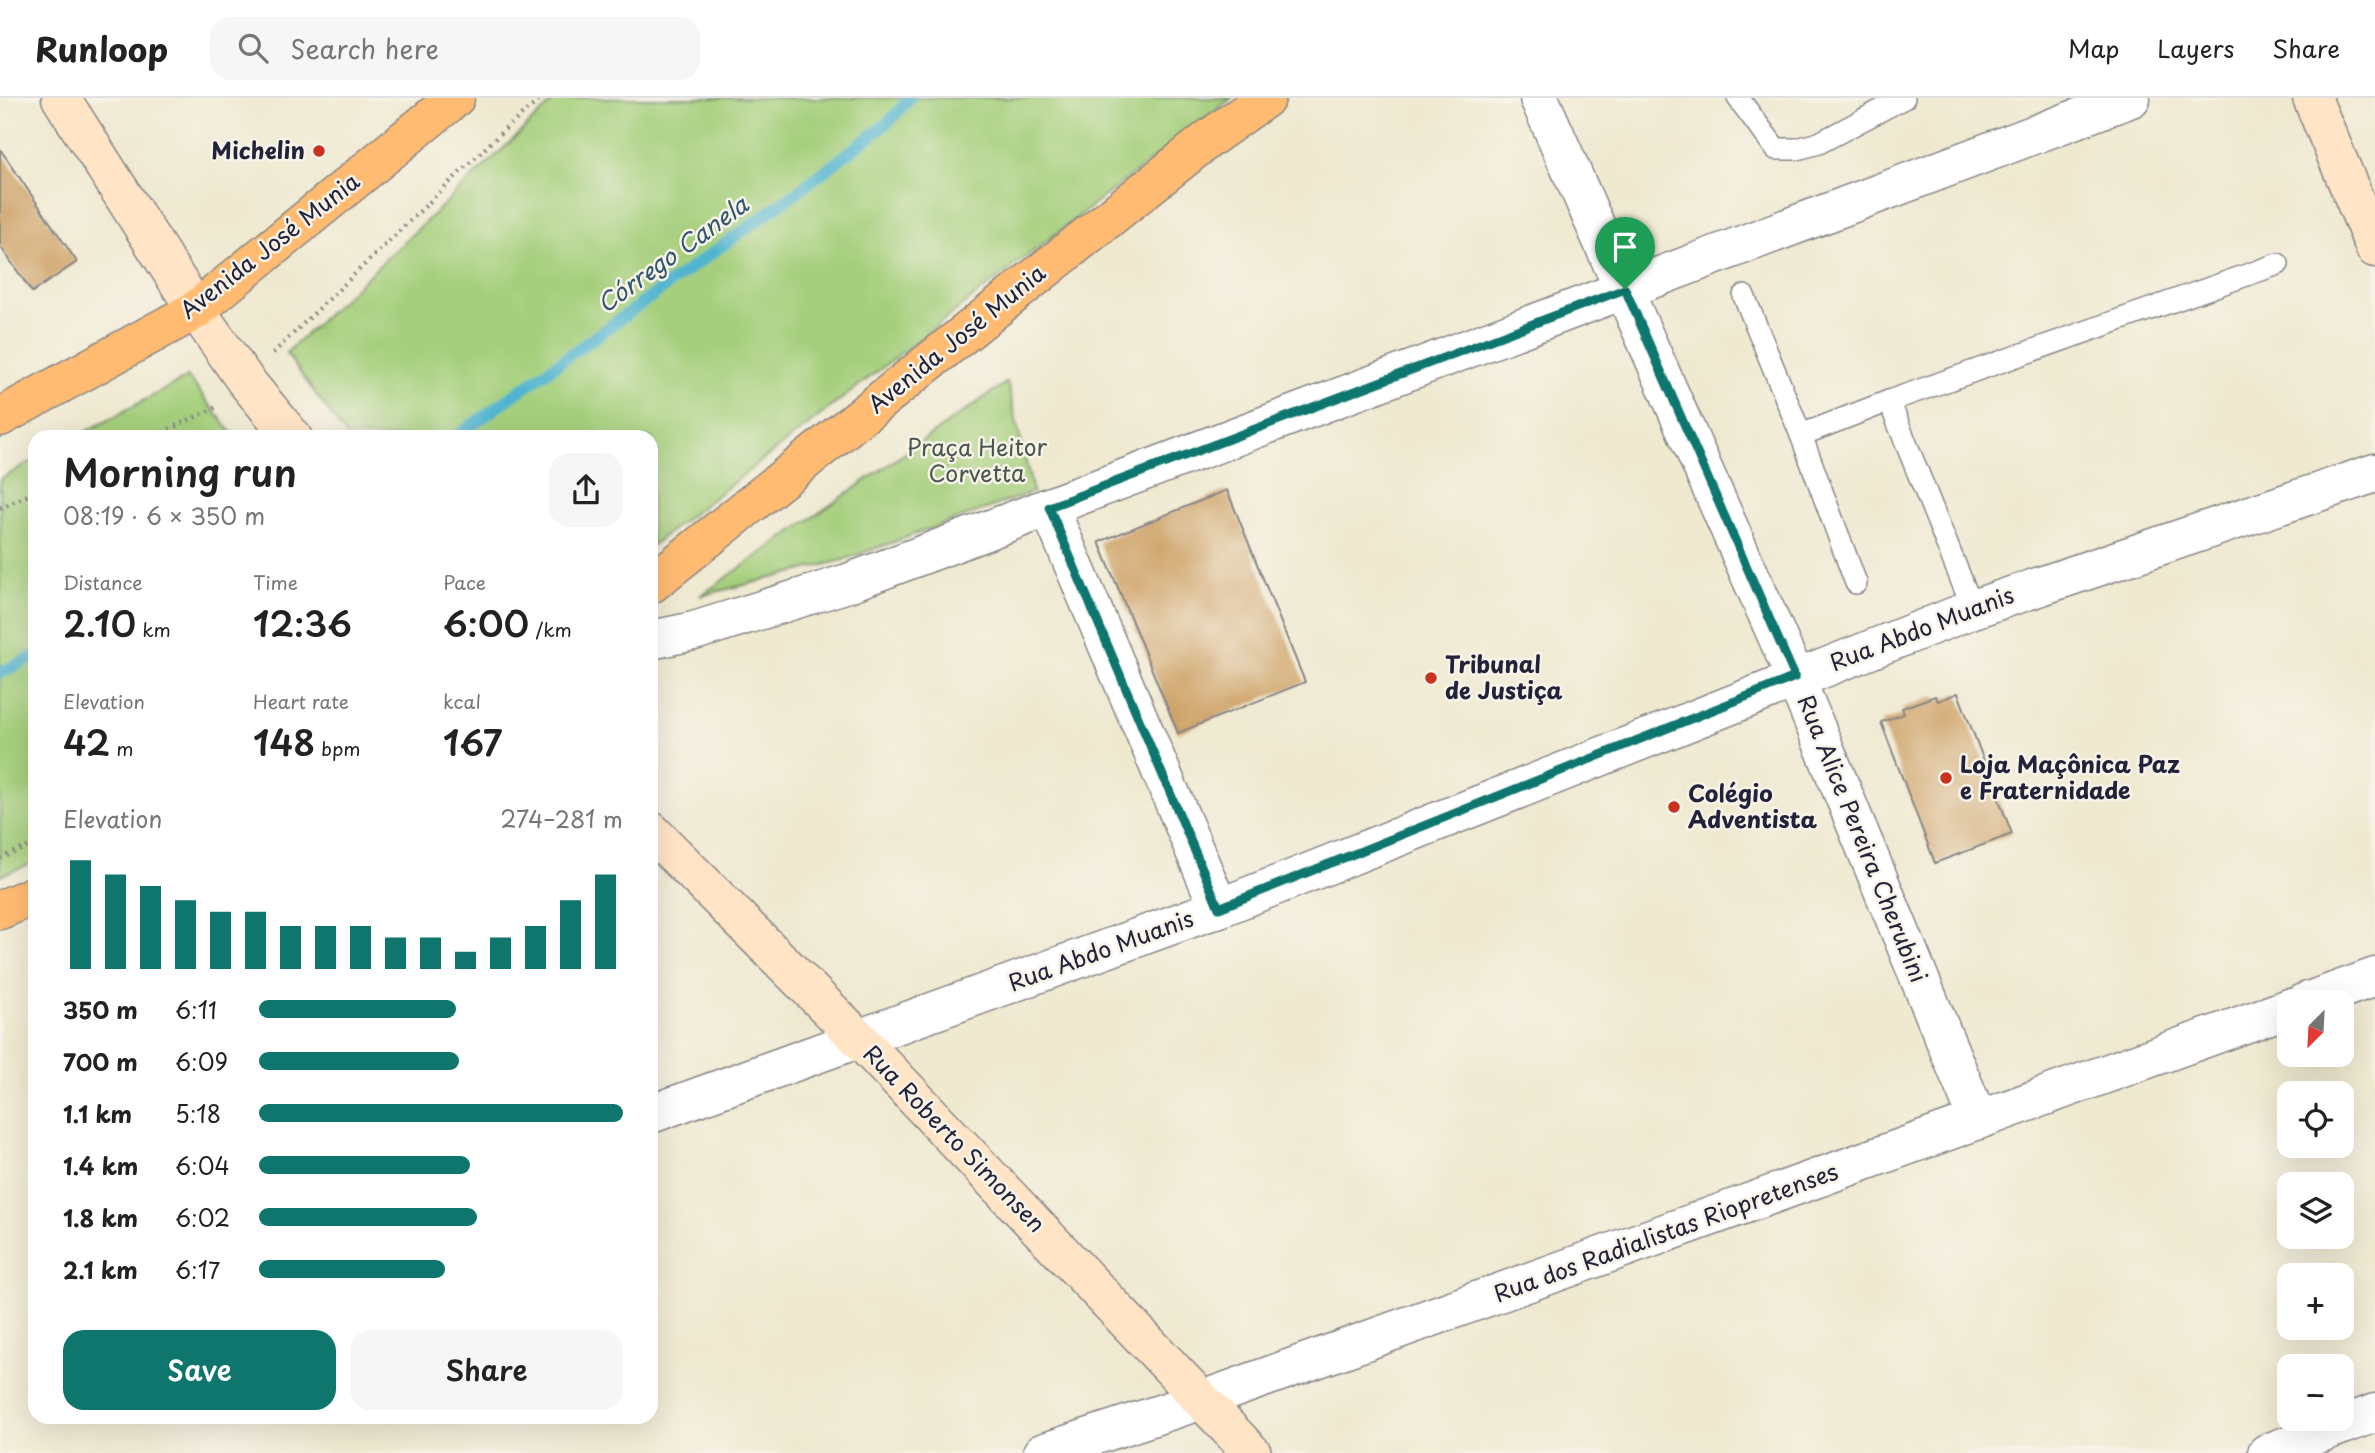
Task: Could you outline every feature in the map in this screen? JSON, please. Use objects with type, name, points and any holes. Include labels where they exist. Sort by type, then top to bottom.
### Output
[{"type":"main road","name":"Avenida José Munia","points":[[0,417],[196,310],[455,98]]},
{"type":"main road","name":"Avenida José Munia","points":[[658,578],[1207,140],[1266,98]]},
{"type":"main road","points":[[0,909],[28,898]]},
{"type":"street","points":[[61,98],[196,310],[245,380],[286,430]]},
{"type":"street","name":"Rua Alice Pereira Cherubini","points":[[1539,98],[1795,677],[1978,1120]]},
{"type":"street","points":[[658,639],[694,631],[848,583],[2131,98]]},
{"type":"street","points":[[2312,98],[2375,248]]},
{"type":"street","name":"Rua Abdo Muanis","points":[[658,1111],[1219,908],[1795,677],[1973,609],[2375,473]]},
{"type":"street","points":[[1049,507],[1219,908]]},
{"type":"street","name":"Rua Roberto Simonsen","points":[[658,838],[859,1038],[1252,1453]]},
{"type":"street","points":[[2337,990],[2375,976]]},
{"type":"street","name":"Rua dos Radialistas Riopretenses","points":[[1042,1453],[1202,1400],[2277,1012]]},
{"type":"street","points":[[2267,1453],[2375,1413]]},
{"type":"lane","points":[[1738,98],[1776,149],[1797,149],[1819,143],[1904,98]]},
{"type":"lane","points":[[1801,435],[1889,401],[2278,264]]},
{"type":"lane","points":[[1744,296],[1801,435],[1856,583]]},
{"type":"lane","points":[[1889,401],[1973,609]]},
{"type":"path","points":[[168,430],[215,409],[503,130],[542,98]]},
{"type":"path","points":[[0,508],[28,495]]},
{"type":"path","points":[[0,858],[28,847]]},
{"type":"green space","points":[[557,98],[1232,98],[658,541],[658,430],[342,430],[286,353]]},
{"type":"green space","points":[[188,377],[230,430],[89,430]]},
{"type":"green space","name":"Praça Heitor Corvetta","points":[[1007,382],[1033,492],[843,560],[700,596]]},
{"type":"green space","points":[[28,464],[28,865],[0,876],[0,479]]},
{"type":"building","points":[[0,149],[77,262],[32,292],[0,246]]},
{"type":"building","points":[[1227,490],[1305,682],[1178,733],[1099,542]]},
{"type":"building","name":"Loja Maçônica Paz e Fraternidade","points":[[1958,693],[2012,834],[1935,863],[1881,722],[1904,714],[1902,708],[1935,696],[1938,701]]},
{"type":"waterway","name":"Córrego Canela","points":[[465,430],[797,192],[889,122],[910,98]]},
{"type":"waterway","name":"Córrego Canela","points":[[0,673],[28,659]]},
{"type":"place","name":"Michelin","points":[[319,151]]},
{"type":"place","name":"Tribunal de Justiça","points":[[1431,678]]},
{"type":"place","name":"Loja Maçônica Paz e Fraternidade","points":[[1946,778]]},
{"type":"place","name":"Colégio Adventista","points":[[1674,807]]},
{"type":"route","points":[[1625,289],[1795,677],[1219,908],[1049,507],[1625,289]]}]
